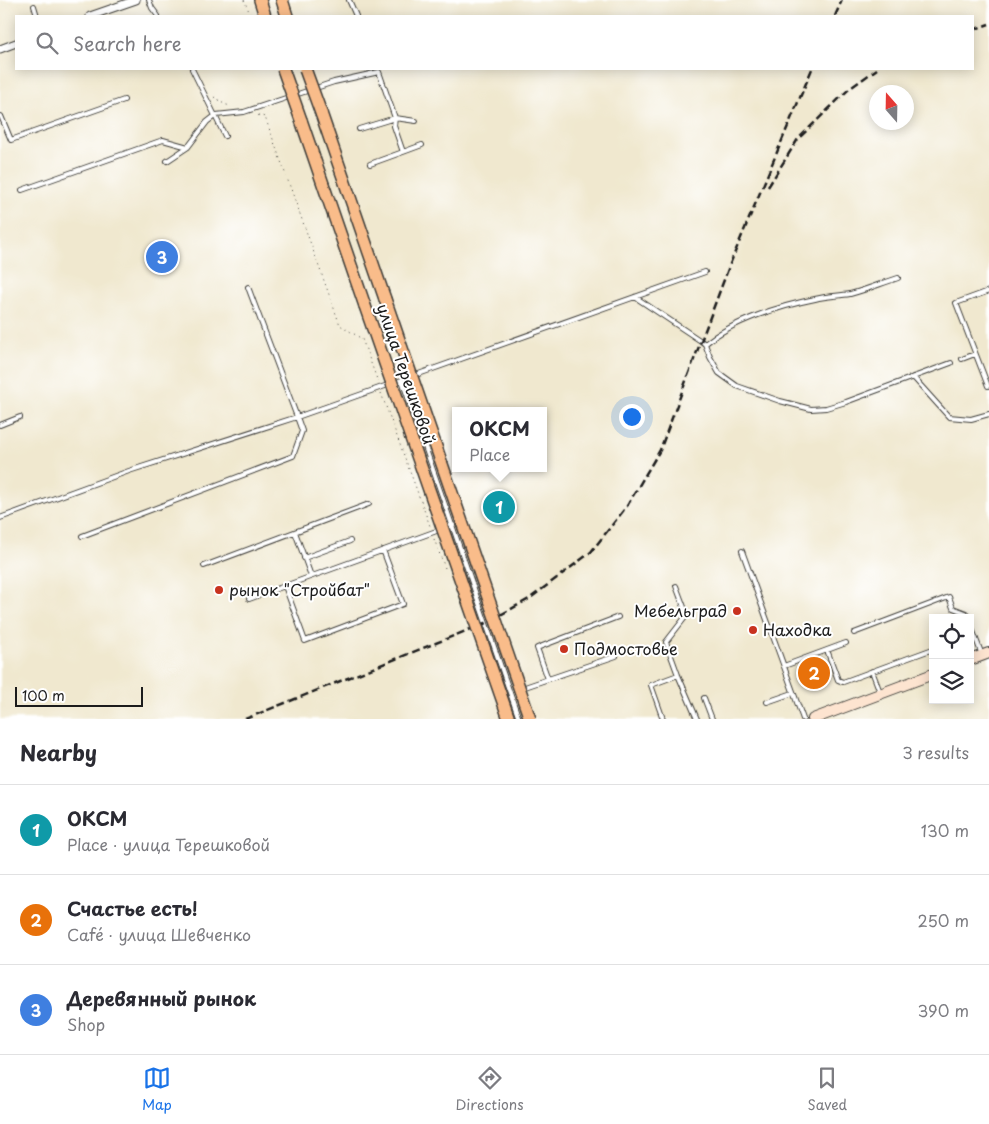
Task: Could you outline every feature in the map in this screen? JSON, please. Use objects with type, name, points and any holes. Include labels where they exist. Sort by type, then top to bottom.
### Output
[{"type":"main road","points":[[260,0],[265,15]]},
{"type":"main road","points":[[282,0],[287,15]]},
{"type":"main road","name":"улица Терешковой","points":[[283,70],[509,719]]},
{"type":"main road","name":"улица Терешковой","points":[[306,70],[530,719]]},
{"type":"main road","points":[[972,659],[985,654]]},
{"type":"main road","points":[[813,719],[929,675]]},
{"type":"street","points":[[93,15],[136,0]]},
{"type":"street","points":[[0,49],[15,43]]},
{"type":"lane","points":[[149,0],[157,15]]},
{"type":"lane","points":[[349,0],[356,15]]},
{"type":"lane","points":[[34,6],[37,15]]},
{"type":"lane","points":[[192,70],[225,136]]},
{"type":"lane","points":[[167,161],[188,147],[207,122],[216,115],[244,112],[334,82],[378,72],[395,118],[394,126],[403,152]]},
{"type":"lane","points":[[0,116],[11,140],[124,100]]},
{"type":"lane","points":[[359,129],[395,118],[416,121]]},
{"type":"lane","points":[[22,190],[163,140],[188,147]]},
{"type":"lane","points":[[370,164],[422,145]]},
{"type":"lane","points":[[0,518],[129,471],[297,417],[705,272]]},
{"type":"lane","points":[[705,344],[743,322],[781,307],[817,298],[850,294],[898,278]]},
{"type":"lane","points":[[82,536],[293,456],[302,431],[248,287]]},
{"type":"lane","points":[[988,386],[956,303],[989,291]]},
{"type":"lane","points":[[635,297],[705,344],[719,373],[737,386],[780,401],[811,409],[826,408],[951,363]]},
{"type":"lane","points":[[962,359],[976,354]]},
{"type":"lane","points":[[913,377],[949,417],[970,418],[989,414]]},
{"type":"lane","points":[[402,380],[519,719]]},
{"type":"lane","points":[[0,425],[20,417]]},
{"type":"lane","points":[[204,566],[369,504]]},
{"type":"lane","points":[[249,599],[453,525]]},
{"type":"lane","points":[[295,532],[311,576]]},
{"type":"lane","points":[[304,558],[350,541]]},
{"type":"lane","points":[[285,586],[305,641],[403,604],[383,550]]},
{"type":"lane","points":[[742,551],[803,719]]},
{"type":"lane","points":[[676,586],[687,615],[666,642],[697,719]]},
{"type":"lane","points":[[854,633],[949,597],[953,608],[966,614]]},
{"type":"lane","points":[[548,679],[537,648],[618,617]]},
{"type":"lane","points":[[974,637],[985,654]]},
{"type":"lane","points":[[784,666],[846,643]]},
{"type":"lane","points":[[827,650],[838,680],[843,682],[929,650]]},
{"type":"lane","points":[[510,692],[616,656]]},
{"type":"lane","points":[[872,671],[880,693]]},
{"type":"lane","points":[[663,719],[651,686],[678,675]]},
{"type":"lane","points":[[767,702],[793,693]]},
{"type":"lane","points":[[704,698],[712,719]]},
{"type":"path","points":[[244,0],[251,15]]},
{"type":"path","points":[[202,89],[224,104],[244,112],[265,117],[340,325],[362,339],[445,568]]},
{"type":"railway","points":[[835,15],[842,0]]},
{"type":"railway","points":[[974,30],[989,24]]},
{"type":"railway","points":[[245,719],[486,623],[529,599],[591,552],[627,506],[660,450],[730,264],[812,70]]},
{"type":"railway","points":[[768,187],[798,139],[849,89],[876,70]]},
{"type":"place","name":"Деревянный рынок","points":[[162,257]]},
{"type":"place","name":"ОКСМ","points":[[499,507]]},
{"type":"place","name":"рынок \"Стройбат\"","points":[[219,590]]},
{"type":"place","name":"Мебельград","points":[[737,611]]},
{"type":"place","name":"Находка","points":[[753,630]]},
{"type":"place","name":"Подмостовье","points":[[564,649]]},
{"type":"place","name":"Счастье есть!","points":[[814,673]]}]
